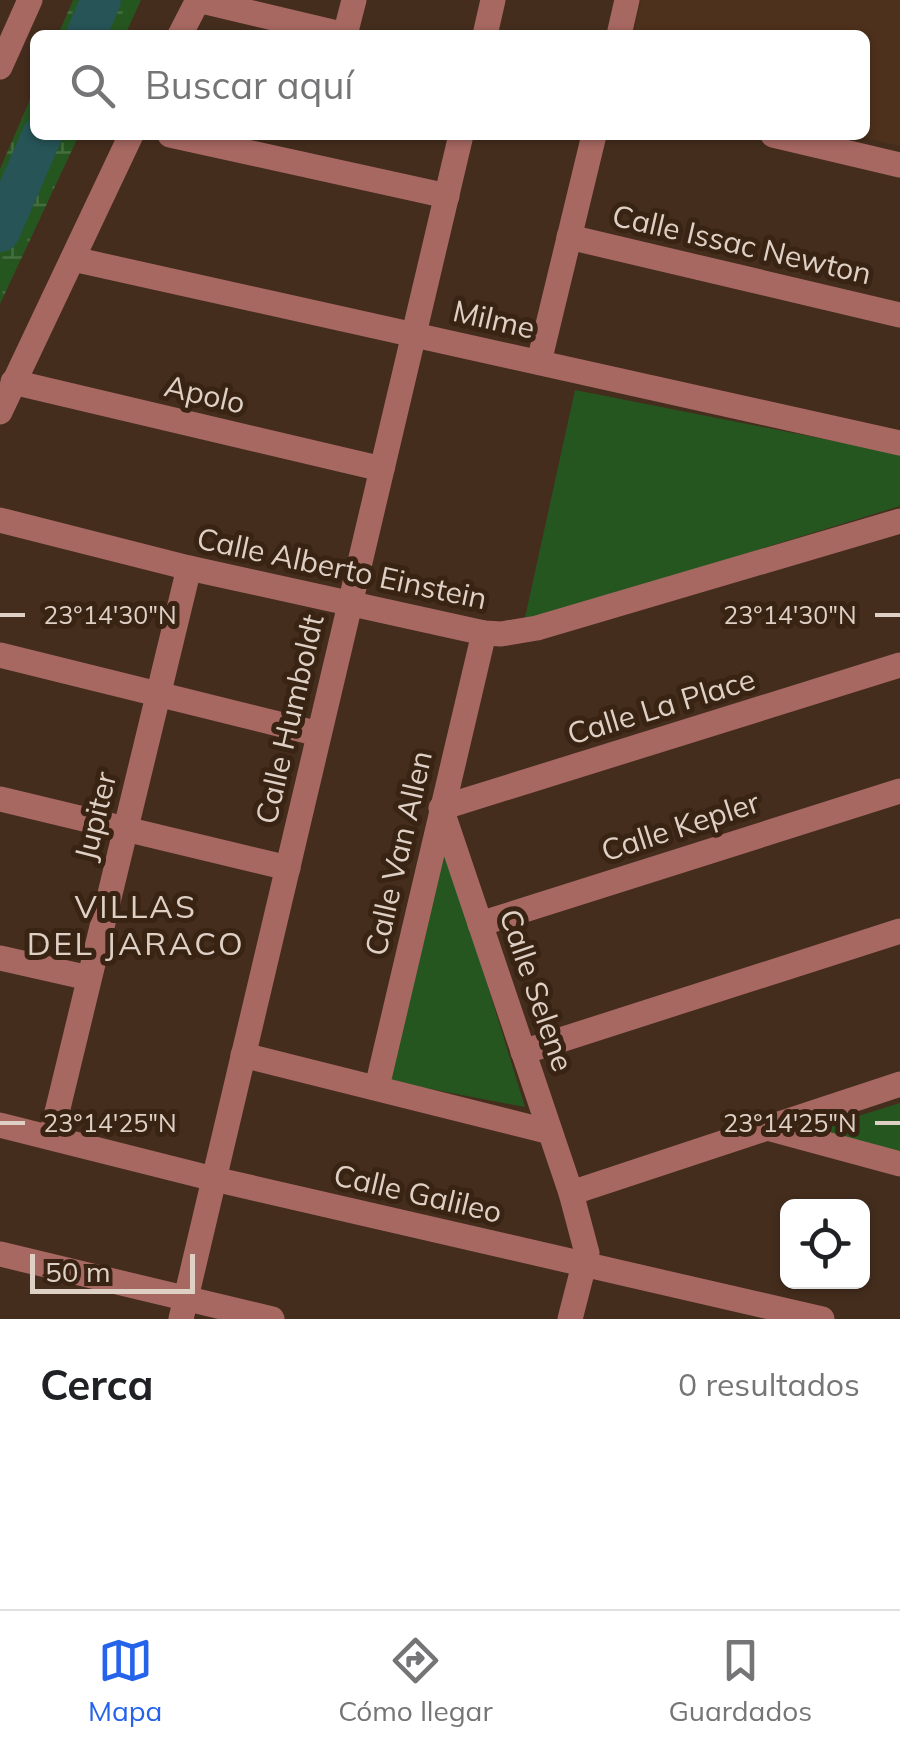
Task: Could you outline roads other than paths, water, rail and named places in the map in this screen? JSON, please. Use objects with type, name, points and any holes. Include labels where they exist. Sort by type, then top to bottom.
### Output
[{"type":"street","points":[[183,30],[198,0],[324,30]]},
{"type":"street","points":[[346,30],[354,0]]},
{"type":"street","points":[[486,30],[494,0]]},
{"type":"street","points":[[620,30],[627,0]]},
{"type":"street","points":[[0,67],[24,2]]},
{"type":"street","points":[[0,412],[130,140]]},
{"type":"street","points":[[193,140],[447,196]]},
{"type":"street","name":"Calle Humboldt","points":[[183,1309],[461,140]]},
{"type":"street","points":[[538,362],[593,140]]},
{"type":"street","points":[[794,140],[900,165]]},
{"type":"street","name":"Calle Issac Newton","points":[[568,237],[900,314]]},
{"type":"street","name":"Milme","points":[[73,258],[900,443]]},
{"type":"street","name":"Apolo","points":[[14,382],[382,470]]},
{"type":"street","name":"Calle Alberto Einstein","points":[[0,520],[350,605],[501,634],[537,628],[900,521]]},
{"type":"street","name":"Jupiter","points":[[51,1137],[189,568]]},
{"type":"street","name":"Calle Van Allen","points":[[378,1087],[484,633]]},
{"type":"street","points":[[0,655],[320,734]]},
{"type":"street","name":"Calle La Place","points":[[441,808],[900,665]]},
{"type":"street","name":"Calle Kepler","points":[[480,924],[900,790]]},
{"type":"street","points":[[0,799],[288,868]]},
{"type":"street","name":"Calle Selene","points":[[441,808],[571,1193],[587,1253],[584,1264]]},
{"type":"street","points":[[523,1052],[900,931]]},
{"type":"street","points":[[0,958],[90,978]]},
{"type":"street","points":[[244,1055],[550,1132]]},
{"type":"street","points":[[571,1193],[900,1084]]},
{"type":"street","name":"Calle Galileo","points":[[0,1125],[214,1179],[822,1319]]},
{"type":"street","points":[[767,1128],[900,1164]]},
{"type":"street","points":[[0,1254],[183,1309],[272,1319]]},
{"type":"street","points":[[570,1319],[584,1264]]},
{"type":"street","points":[[702,1319],[708,1293]]},
{"type":"waterway","points":[[88,30],[101,0]]},
{"type":"waterway","points":[[0,232],[40,140]]},
{"type":"district","name":"VILLAS DEL JARACO","points":[[136,924]]}]
